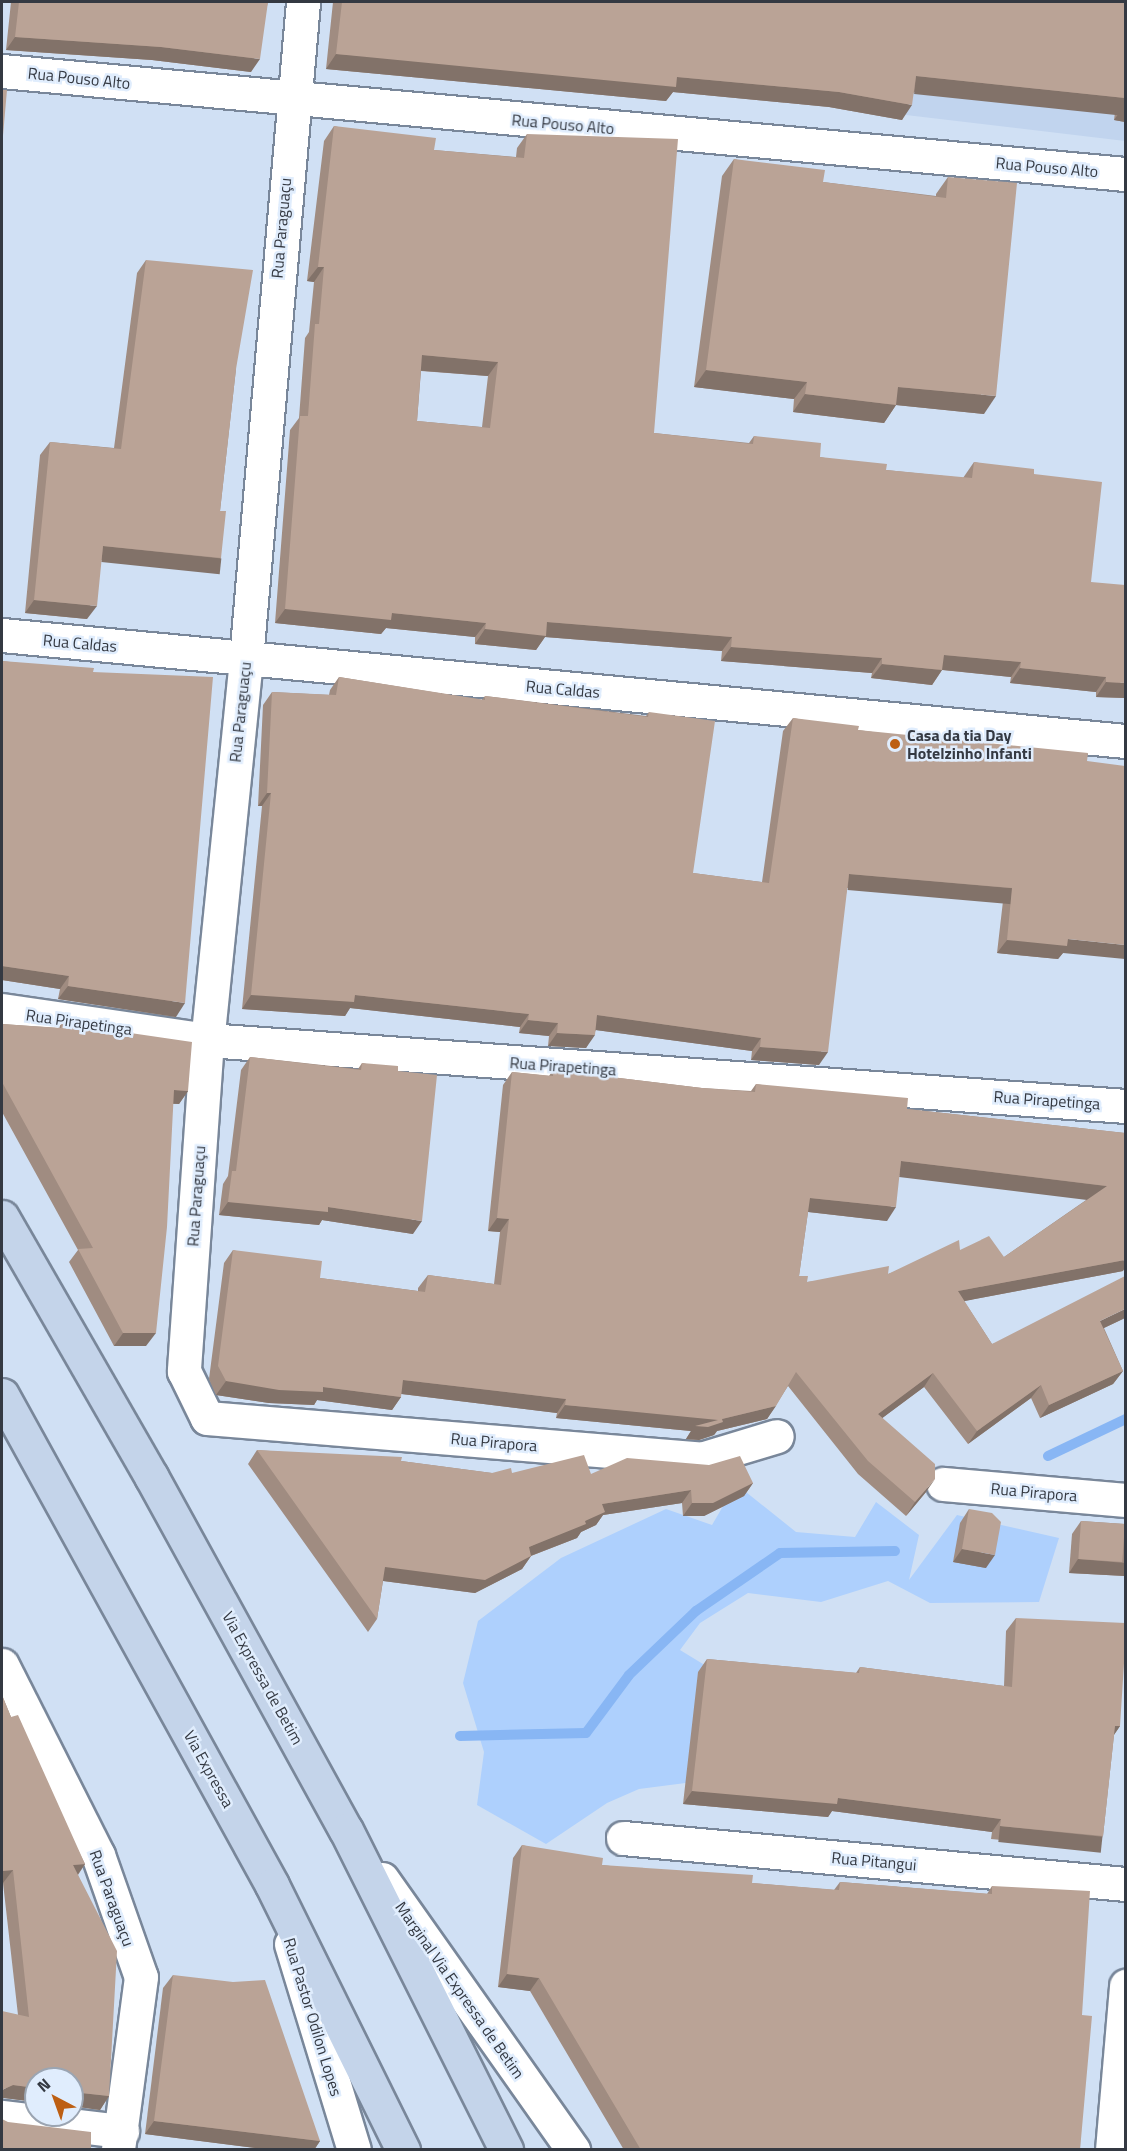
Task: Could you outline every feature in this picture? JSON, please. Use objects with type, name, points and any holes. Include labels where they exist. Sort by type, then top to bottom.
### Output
[{"type":"highway","name":"Via Expressa de Betim","points":[[2,1217],[151,1476],[346,1830],[506,2150]]},
{"type":"highway","name":"Via Expressa","points":[[2,1395],[272,1885],[403,2150]]},
{"type":"street","name":"Rua Paraguaçu","points":[[207,1418],[184,1371],[207,1040],[246,659],[292,100],[303,2]]},
{"type":"street","name":"Rua Pouso Alto","points":[[2,70],[292,100],[1125,174]]},
{"type":"street","name":"Rua Caldas","points":[[2,635],[1125,741]]},
{"type":"street","name":"Rua Pirapetinga","points":[[2,1010],[207,1040],[1125,1106]]},
{"type":"street","name":"Rua Pirapora","points":[[207,1418],[700,1459],[777,1436]]},
{"type":"street","name":"Rua Pirapora","points":[[943,1484],[1125,1500]]},
{"type":"street","name":"Rua Paraguaçu","points":[[2,1665],[12,1709],[98,1855],[141,1977],[120,2140]]},
{"type":"street","name":"Marginal Via Expressa de Betim","points":[[346,1830],[573,2150]]},
{"type":"street","name":"Rua Pitangui","points":[[623,1838],[1125,1884]]},
{"type":"street","name":"Rua Pastor Odilon Lopes","points":[[272,1885],[354,2150]]},
{"type":"street","points":[[1112,2150],[1125,1986]]},
{"type":"street","points":[[2,2117],[120,2140]]},
{"type":"shaded area","points":[[920,2],[1125,2],[1125,141],[906,115]]},
{"type":"shaded area","points":[[736,1484],[796,1532],[855,1537],[876,1502],[919,1535],[909,1580],[957,1515],[1059,1538],[1039,1602],[930,1603],[888,1581],[821,1602],[748,1593],[700,1623],[680,1650],[739,1686],[701,1781],[639,1789],[607,1803],[546,1844],[477,1805],[484,1752],[463,1683],[478,1621],[561,1558],[666,1509],[712,1525]]},
{"type":"building","points":[[19,2],[268,2],[260,59],[161,47],[15,37]]},
{"type":"building","points":[[342,2],[1125,2],[1125,98],[916,76],[912,105],[839,92],[677,77],[676,87],[336,54]]},
{"type":"building","points":[[2,90],[7,90],[2,147]]},
{"type":"building","points":[[334,126],[436,138],[434,150],[524,158],[527,134],[678,139],[654,433],[753,444],[754,436],[821,443],[820,457],[887,464],[886,470],[972,478],[974,462],[1034,469],[1034,474],[1102,482],[1091,582],[1125,585],[1125,683],[1106,682],[1106,677],[1020,668],[1021,662],[944,655],[942,670],[882,664],[882,658],[731,647],[732,637],[547,622],[546,636],[485,629],[486,623],[392,613],[391,620],[285,609],[300,416],[308,416],[315,324],[319,324],[324,267],[318,267]],"holes":[[[422,355],[498,362],[490,428],[417,421]]]},
{"type":"building","points":[[734,159],[825,170],[823,182],[946,198],[948,177],[1017,183],[996,396],[898,387],[896,405],[805,394],[807,382],[706,370]]},
{"type":"building","points":[[146,260],[253,270],[236,369],[220,511],[226,511],[221,558],[103,546],[97,606],[34,600],[50,442],[121,449]]},
{"type":"building","points":[[2,661],[94,668],[93,672],[213,677],[185,1003],[68,986],[69,976],[2,966]]},
{"type":"building","points":[[339,677],[485,700],[485,696],[648,717],[649,712],[715,721],[693,873],[769,883],[793,718],[859,726],[858,730],[1088,753],[1087,761],[1125,766],[1125,945],[1068,939],[1067,946],[1007,940],[1012,888],[849,874],[828,1052],[760,1047],[761,1038],[597,1015],[595,1035],[557,1033],[558,1023],[528,1020],[529,1014],[355,995],[354,1002],[251,995],[271,793],[267,793],[272,692],[336,695]]},
{"type":"building","points":[[62,1023],[192,1042],[188,1091],[174,1090],[167,1227],[156,1333],[123,1333],[78,1249],[93,1248],[2,1082],[2,1024],[61,1028]]},
{"type":"building","points":[[250,1057],[361,1070],[362,1063],[398,1066],[398,1071],[437,1075],[422,1221],[328,1207],[328,1212],[228,1202],[232,1171],[236,1171]]},
{"type":"building","points":[[553,1070],[702,1088],[755,1092],[756,1084],[908,1098],[907,1109],[1125,1133],[1125,1260],[958,1291],[992,1344],[1125,1276],[1125,1309],[1100,1321],[1123,1371],[1049,1405],[1041,1385],[977,1431],[933,1373],[878,1414],[935,1464],[935,1479],[915,1502],[868,1461],[796,1372],[776,1406],[722,1419],[723,1422],[708,1427],[695,1426],[718,1420],[565,1405],[566,1399],[403,1380],[401,1397],[323,1387],[323,1392],[279,1390],[226,1381],[218,1366],[233,1250],[322,1261],[320,1278],[425,1292],[428,1275],[501,1285],[509,1219],[497,1218],[512,1072],[553,1076]],"holes":[[[901,1161],[1107,1186],[1004,1257],[989,1236],[960,1250],[959,1240],[888,1274],[889,1266],[807,1282],[808,1276],[799,1276],[810,1198],[896,1207]]]},
{"type":"building","points":[[257,1450],[402,1457],[401,1461],[492,1473],[511,1468],[512,1473],[584,1455],[591,1474],[627,1458],[709,1465],[740,1456],[753,1483],[713,1503],[692,1503],[691,1490],[602,1504],[605,1512],[585,1521],[586,1524],[529,1547],[531,1556],[485,1580],[385,1567],[377,1619]]},
{"type":"building","points":[[969,1509],[992,1513],[1001,1522],[995,1555],[962,1549]]},
{"type":"building","points":[[1081,1521],[1125,1524],[1122,1562],[1078,1559]]},
{"type":"building","points":[[1016,1618],[1125,1623],[1120,1726],[1115,1726],[1103,1836],[1000,1826],[1001,1819],[838,1798],[837,1804],[692,1791],[707,1659],[859,1673],[860,1667],[1012,1687]]},
{"type":"building","points":[[2,1695],[11,1717],[18,1715],[85,1864],[73,1865],[117,1951],[109,2096],[84,2093],[84,2067],[24,2067],[24,2086],[13,2085],[2,2090],[2,2011],[29,2017],[13,1870],[2,1871]]},
{"type":"building","points":[[522,1845],[603,1858],[602,1865],[753,1875],[752,1883],[839,1890],[840,1882],[992,1894],[992,1886],[1090,1891],[1082,2015],[1092,2016],[1080,2150],[641,2150],[539,1978],[507,1974]]},
{"type":"building","points":[[173,1975],[233,1982],[265,1980],[320,2141],[154,2121]]},
{"type":"building","points":[[2,2119],[24,2124],[24,2127],[50,2127],[91,2132],[91,2150],[2,2150]]},
{"type":"waterway","points":[[1048,1456],[1126,1419]]},
{"type":"waterway","points":[[460,1736],[586,1733],[629,1675],[696,1611],[780,1553],[895,1551]]},
{"type":"place","name":"Casa da tia Day Hotelzinho Infanti","points":[[895,744]]}]
